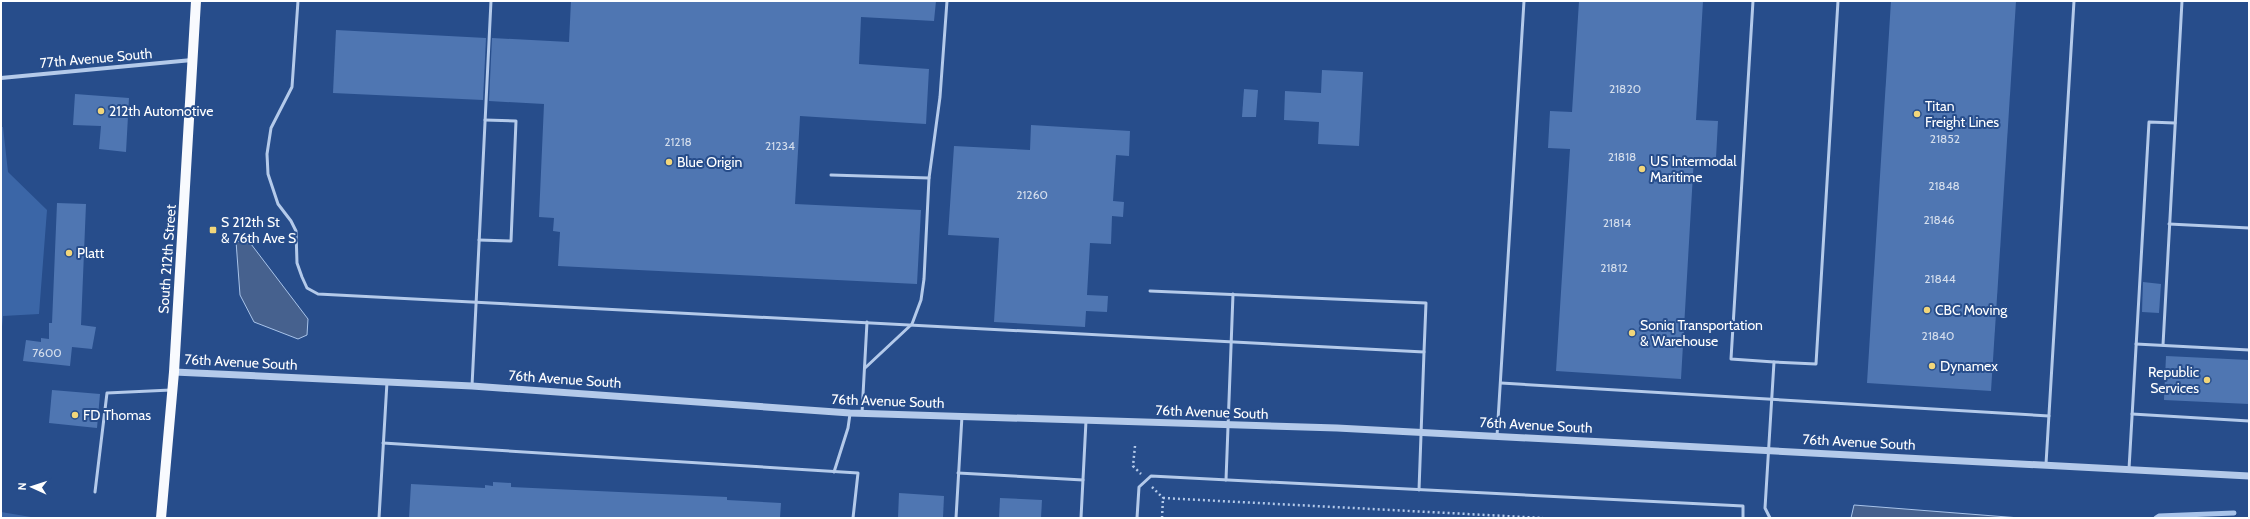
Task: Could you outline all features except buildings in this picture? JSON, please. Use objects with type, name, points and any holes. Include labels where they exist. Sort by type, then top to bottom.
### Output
[{"type":"main road","name":"South 212th Street","points":[[160,518],[174,372],[196,1]]},
{"type":"street","name":"77th Avenue South","points":[[1,78],[192,60]]},
{"type":"street","name":"76th Avenue South","points":[[174,372],[472,386],[850,413],[1422,432],[2249,476]]},
{"type":"lane","points":[[298,1],[292,87],[271,128],[267,154],[271,188],[278,204],[291,221],[296,231],[297,263],[307,288],[318,294],[1424,352]]},
{"type":"lane","points":[[472,386],[491,1]]},
{"type":"lane","points":[[864,368],[912,324],[921,300],[924,279],[929,178],[940,97],[947,1]]},
{"type":"lane","points":[[1497,436],[1524,1]]},
{"type":"lane","points":[[1753,1],[1731,359],[1816,364],[1838,1]]},
{"type":"lane","points":[[2046,464],[2074,1]]},
{"type":"lane","points":[[2163,345],[2182,1]]},
{"type":"lane","points":[[480,240],[511,241],[516,121],[486,120]]},
{"type":"lane","points":[[2129,469],[2149,122],[2175,123]]},
{"type":"lane","points":[[831,174],[929,178]]},
{"type":"lane","points":[[2170,224],[2249,228]]},
{"type":"lane","points":[[1150,291],[1426,303],[1419,490]]},
{"type":"lane","points":[[1226,480],[1230,341],[1233,294]]},
{"type":"lane","points":[[862,413],[867,322]]},
{"type":"lane","points":[[2136,344],[2249,350]]},
{"type":"lane","points":[[1770,518],[1765,508],[1774,362]]},
{"type":"lane","points":[[379,518],[387,382]]},
{"type":"lane","points":[[1501,383],[2049,416]]},
{"type":"lane","points":[[95,492],[107,393],[172,390]]},
{"type":"lane","points":[[834,472],[847,434],[850,413]]},
{"type":"lane","points":[[2132,414],[2249,421]]},
{"type":"lane","points":[[956,518],[962,416]]},
{"type":"lane","points":[[1081,518],[1086,421]]},
{"type":"lane","points":[[383,444],[858,474],[854,518]]},
{"type":"lane","points":[[958,473],[1083,480]]},
{"type":"lane","points":[[1137,518],[1139,487],[1151,476],[1743,506],[1742,518]]},
{"type":"path","points":[[1162,518],[1163,498],[1543,518]]},
{"type":"shaded area","points":[[1,127],[3,127],[8,172],[47,210],[39,314],[3,316],[1,338]]},
{"type":"shaded area","points":[[236,241],[251,244],[308,319],[307,335],[298,339],[254,322],[240,295]]},
{"type":"shaded area","points":[[1854,505],[2020,518],[1851,518]]},
{"type":"shaded area","points":[[1,512],[37,518],[1,518]]},
{"type":"waterway","points":[[2156,518],[2159,516],[2234,513]]},
{"type":"place","name":"212th Automotive","points":[[101,111]]},
{"type":"place","name":"Titan Freight Lines","points":[[1917,114]]},
{"type":"place","name":"Blue Origin","points":[[669,162]]},
{"type":"place","name":"US Intermodal Maritime","points":[[1642,169]]},
{"type":"place","name":"S 212th St & 76th Ave S","points":[[213,230]]},
{"type":"place","name":"Platt","points":[[69,253]]},
{"type":"place","name":"CBC Moving","points":[[1927,310]]},
{"type":"place","name":"Soniq Transportation & Warehouse","points":[[1632,333]]},
{"type":"place","name":"Dynamex","points":[[1932,366]]},
{"type":"place","name":"Republic Services","points":[[2207,380]]},
{"type":"place","name":"FD Thomas","points":[[75,415]]}]
